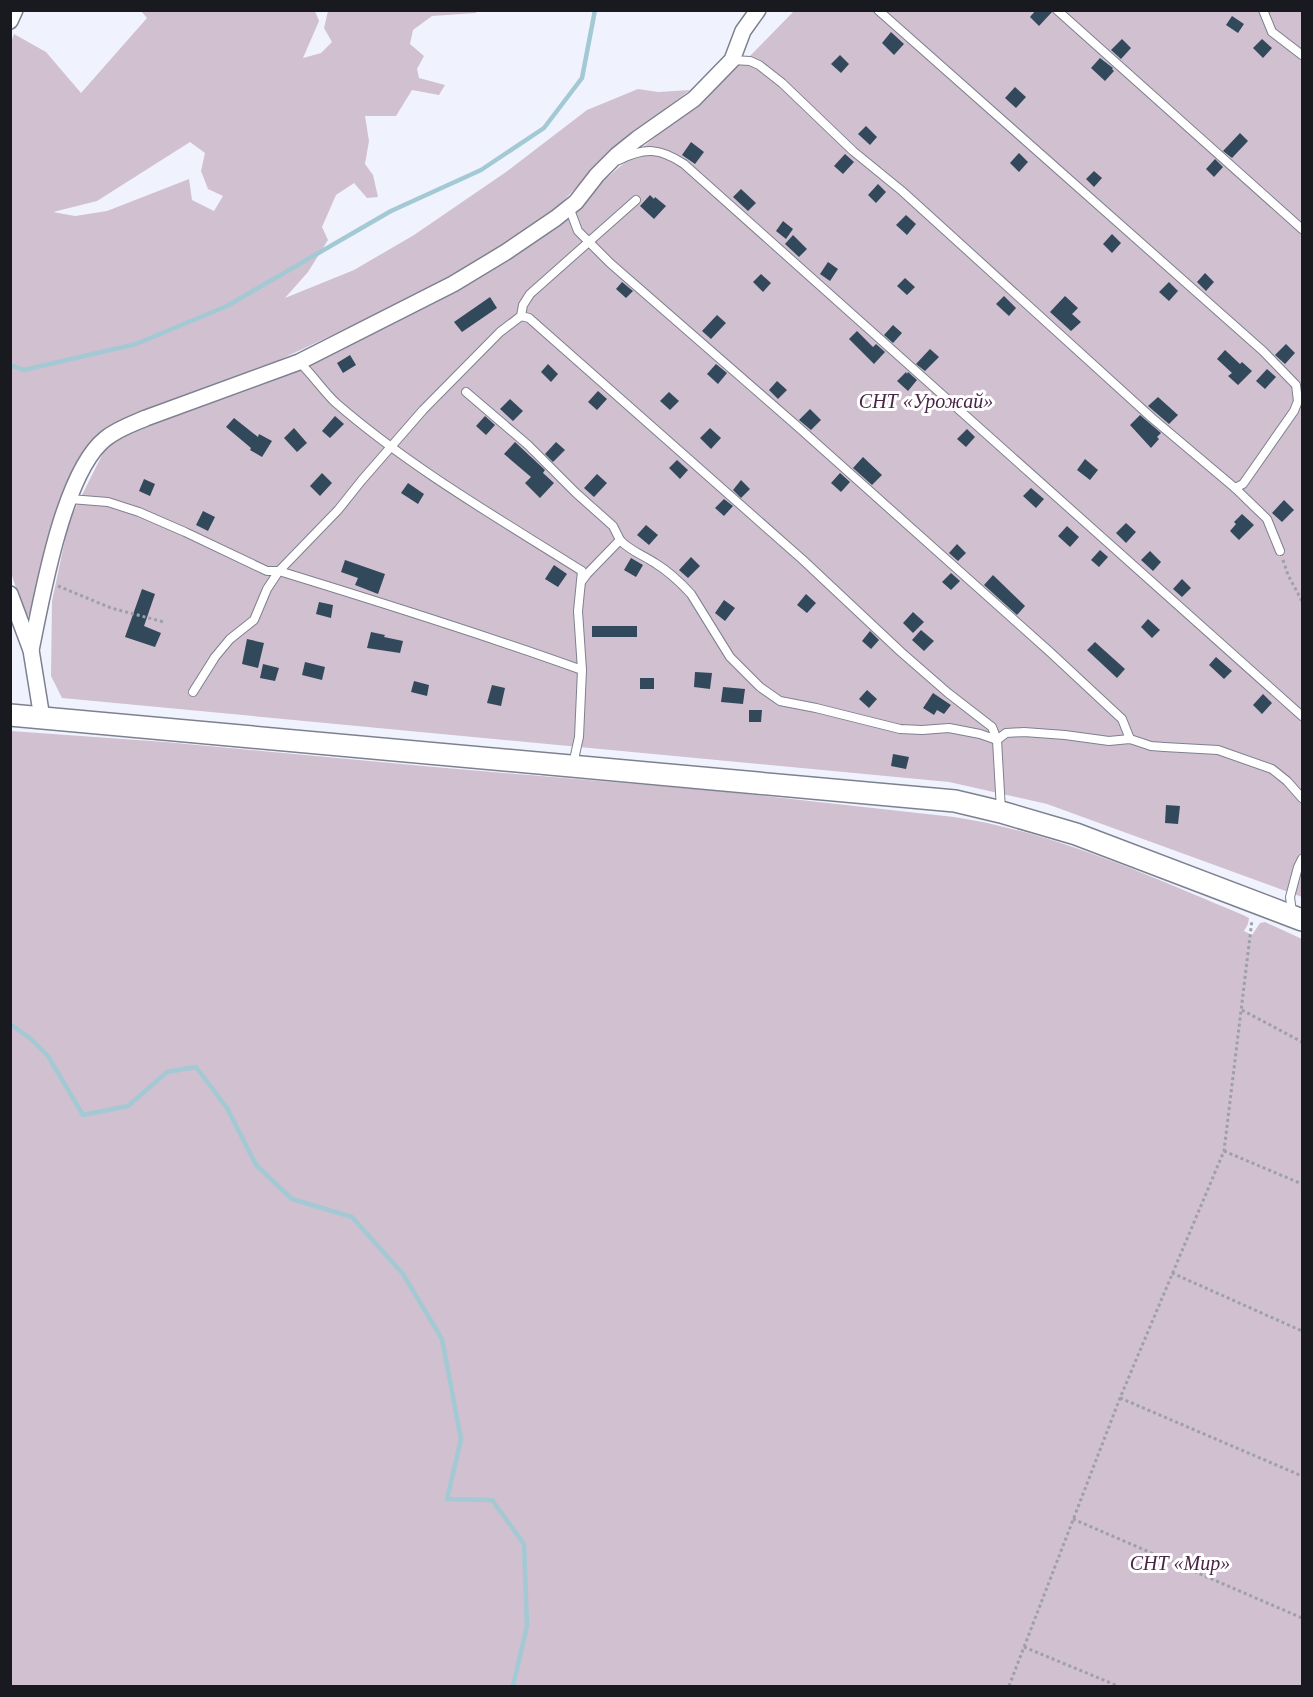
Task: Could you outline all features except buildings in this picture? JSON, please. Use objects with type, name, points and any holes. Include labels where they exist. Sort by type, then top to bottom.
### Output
[{"type":"street","points":[[10,21],[15,10]]},
{"type":"street","points":[[31,650],[45,581],[64,511],[92,454],[105,440],[123,428],[221,389],[299,362],[478,270],[556,218],[576,202],[605,167],[637,139],[694,99],[732,60],[743,31],[758,10]]},
{"type":"street","points":[[10,594],[31,650],[42,718]]},
{"type":"street","points":[[10,715],[955,801],[1076,834],[1298,918]]},
{"type":"lane","points":[[878,10],[1263,351],[1299,388],[1294,411],[1243,484],[1235,488]]},
{"type":"lane","points":[[1058,10],[1302,229]]},
{"type":"lane","points":[[1263,10],[1272,32],[1302,56]]},
{"type":"lane","points":[[732,60],[750,61],[759,65],[782,83],[853,151],[902,191],[1152,418],[1235,488],[1267,519],[1280,551]]},
{"type":"lane","points":[[605,167],[642,152],[653,151],[661,151],[684,164],[1302,716]]},
{"type":"lane","points":[[193,692],[215,657],[230,639],[254,620],[267,589],[279,571],[338,510],[423,410],[479,352],[521,316],[530,294],[636,200]]},
{"type":"lane","points":[[569,207],[578,231],[610,263],[1050,652],[1122,719],[1130,739]]},
{"type":"lane","points":[[521,316],[529,318],[803,560],[901,652],[992,727],[997,740],[1001,812]]},
{"type":"lane","points":[[299,362],[314,376],[333,400],[391,447],[582,571],[578,611],[582,670],[579,737],[572,767]]},
{"type":"lane","points":[[466,392],[528,445],[613,526],[626,547],[656,563],[683,585],[692,594],[730,657],[760,687],[780,701],[900,729],[950,728],[997,740]]},
{"type":"lane","points":[[70,498],[108,502],[139,512],[267,571],[279,571],[501,641],[582,670]]},
{"type":"lane","points":[[581,583],[620,540]]},
{"type":"lane","points":[[997,740],[1006,733],[1024,732],[1109,741],[1130,739],[1150,746],[1218,750],[1272,769],[1302,798]]},
{"type":"lane","points":[[1298,918],[1290,897],[1302,859]]},
{"type":"path","points":[[1280,551],[1288,576],[1302,601]]},
{"type":"path","points":[[45,581],[111,608],[164,622]]},
{"type":"path","points":[[1009,1686],[1120,1398],[1224,1151],[1254,900]]},
{"type":"path","points":[[1242,1010],[1302,1042]]},
{"type":"path","points":[[1224,1151],[1302,1184]]},
{"type":"path","points":[[1173,1273],[1302,1331]]},
{"type":"path","points":[[1120,1398],[1302,1476]]},
{"type":"path","points":[[1073,1520],[1302,1618]]},
{"type":"path","points":[[1024,1647],[1118,1686]]},
{"type":"green space","points":[[141,11],[315,11],[319,21],[303,58],[321,53],[332,42],[324,28],[328,11],[477,11],[476,13],[432,16],[413,30],[410,44],[424,56],[417,69],[419,78],[445,85],[439,95],[412,90],[396,116],[365,116],[369,141],[365,164],[373,175],[378,197],[367,198],[354,183],[336,195],[322,227],[328,240],[308,272],[285,298],[354,270],[414,235],[506,172],[587,110],[638,89],[658,92],[690,90],[636,132],[586,177],[550,215],[447,281],[277,361],[194,394],[86,450],[39,610],[25,617],[10,569],[10,45],[14,34],[46,52],[81,93],[147,18]],"holes":[[[190,142],[205,153],[201,171],[208,189],[223,196],[214,211],[192,200],[189,179],[107,211],[75,216],[53,212],[97,201]]]},
{"type":"green space","name":"СНТ «Урожай»","points":[[794,11],[1302,11],[1302,897],[1047,804],[949,782],[62,698],[51,676],[52,601],[69,521],[108,443],[303,364],[564,214],[747,59]]},
{"type":"green space","name":"СНТ «Мир»","points":[[11,731],[165,742],[719,791],[954,817],[1028,833],[1137,871],[1249,918],[1244,931],[1252,935],[1260,923],[1265,922],[1302,939],[1302,1686],[11,1686]]},
{"type":"waterway","points":[[10,365],[24,370],[136,344],[227,306],[391,211],[481,170],[544,128],[582,78],[595,10]]},
{"type":"waterway","points":[[10,1024],[31,1039],[48,1056],[83,1115],[128,1106],[167,1072],[196,1067],[227,1108],[256,1165],[292,1199],[352,1217],[403,1274],[442,1339],[461,1439],[447,1499],[492,1500],[524,1544],[527,1626],[513,1686]]}]
